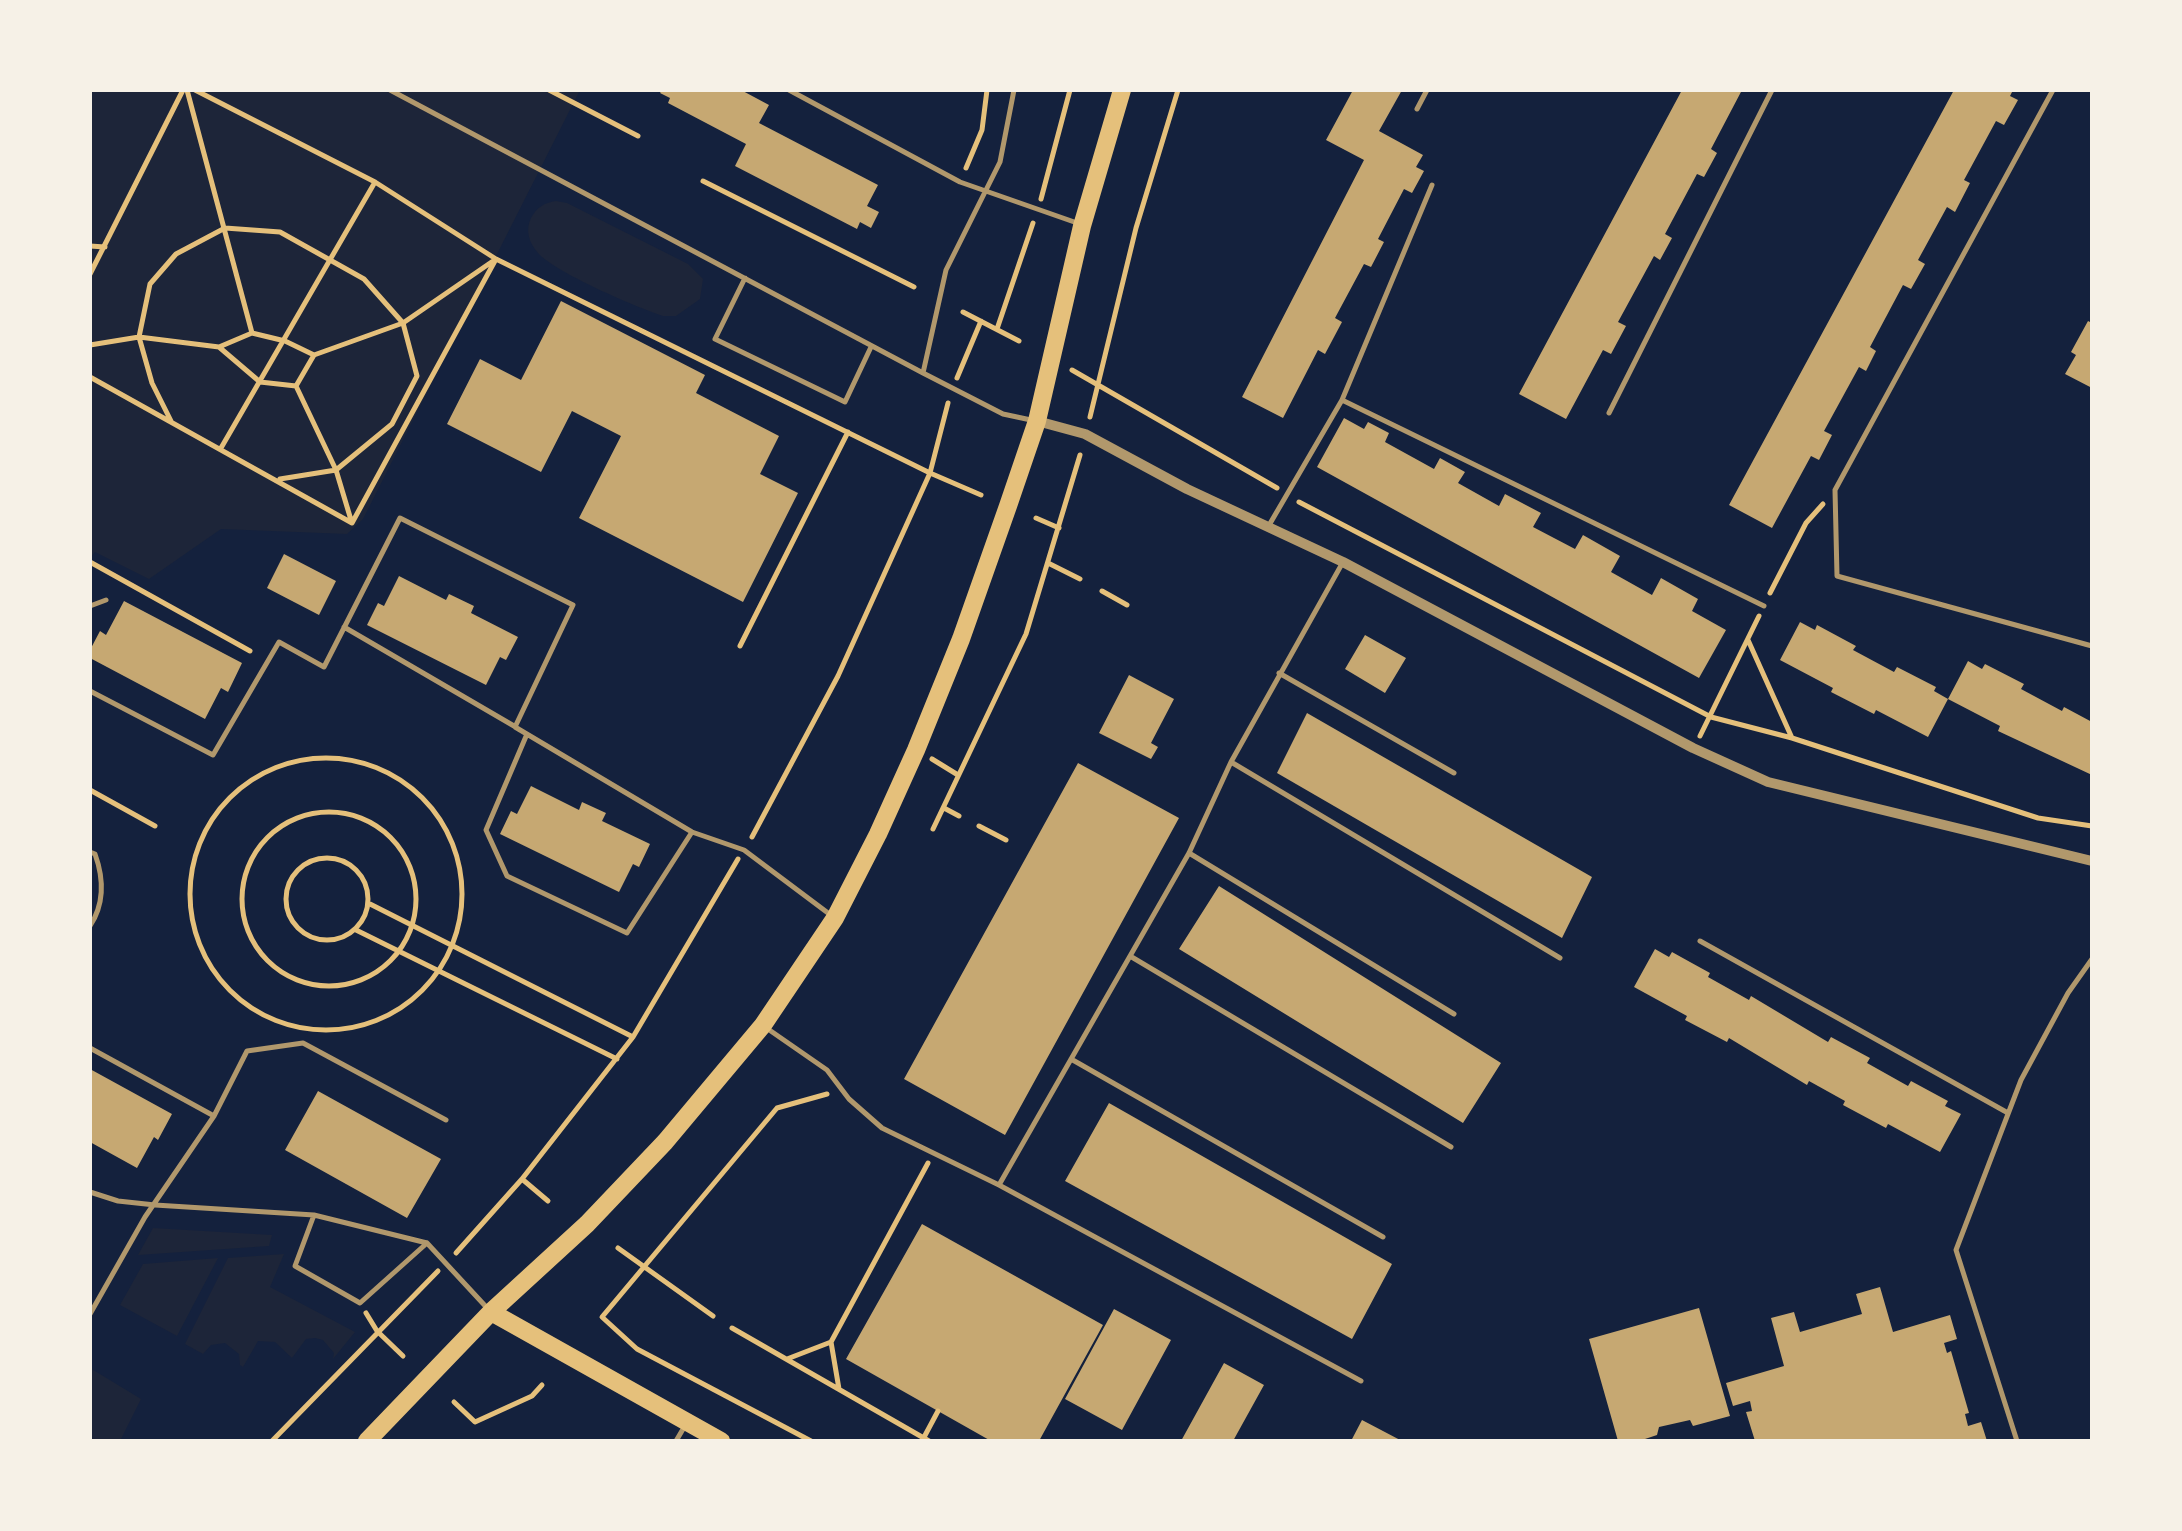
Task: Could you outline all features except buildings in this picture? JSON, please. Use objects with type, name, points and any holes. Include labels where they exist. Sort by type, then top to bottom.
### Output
[{"type":"main road","points":[[368,1441],[491,1312],[587,1224],[665,1142],[763,1025],[835,918],[878,834],[962,639],[1036,421],[1082,226],[1122,90]]},
{"type":"main road","points":[[491,1312],[721,1441]]},
{"type":"street","points":[[1036,421],[1086,434],[1343,562],[1693,748],[1768,782],[2092,861]]},
{"type":"lane","points":[[390,90],[952,388],[1003,414],[1036,421]]},
{"type":"lane","points":[[789,90],[960,182],[1082,226]]},
{"type":"lane","points":[[923,373],[946,270],[1000,162],[1014,90]]},
{"type":"lane","points":[[1416,109],[1426,90]]},
{"type":"lane","points":[[1609,412],[1772,90]]},
{"type":"lane","points":[[2052,90],[1835,490],[1837,576],[2092,646]]},
{"type":"lane","points":[[1268,526],[1342,400],[1432,185]]},
{"type":"lane","points":[[745,278],[716,339],[845,402],[872,346]]},
{"type":"lane","points":[[1342,400],[1764,606]]},
{"type":"lane","points":[[90,691],[213,755],[279,642],[324,667],[400,518],[573,605],[515,727]]},
{"type":"lane","points":[[999,1185],[1189,854],[1231,762],[1343,562]]},
{"type":"lane","points":[[90,606],[106,600]]},
{"type":"lane","points":[[344,627],[692,832],[744,850],[835,918]]},
{"type":"lane","points":[[1279,673],[1454,772]]},
{"type":"lane","points":[[527,734],[486,830],[507,876],[626,933],[692,832]]},
{"type":"lane","points":[[1231,762],[1560,958]]},
{"type":"lane","points":[[90,852],[102,880],[100,906],[90,926]]},
{"type":"lane","points":[[1189,854],[1454,1014]]},
{"type":"lane","points":[[1700,941],[2008,1114]]},
{"type":"lane","points":[[1130,956],[1450,1147]]},
{"type":"lane","points":[[2016,1441],[1956,1250],[2022,1080],[2059,1010],[2092,959]]},
{"type":"lane","points":[[763,1025],[827,1070],[849,1099],[882,1128],[999,1185],[1361,1381]]},
{"type":"lane","points":[[90,1314],[145,1217],[214,1116],[247,1052],[303,1043],[446,1120]]},
{"type":"lane","points":[[90,1048],[214,1116]]},
{"type":"lane","points":[[1071,1059],[1383,1237]]},
{"type":"lane","points":[[90,1192],[118,1201],[155,1205],[314,1216],[427,1242],[491,1312]]},
{"type":"lane","points":[[314,1216],[294,1266],[360,1303],[427,1242]]},
{"type":"lane","points":[[676,1441],[687,1422]]},
{"type":"path","points":[[185,90],[252,333]]},
{"type":"path","points":[[90,274],[185,90]]},
{"type":"path","points":[[194,90],[375,182],[496,258],[981,494]]},
{"type":"path","points":[[549,90],[638,136]]},
{"type":"path","points":[[960,182],[982,130],[987,90]]},
{"type":"path","points":[[1042,196],[1070,90]]},
{"type":"path","points":[[1090,416],[1136,228],[1178,90]]},
{"type":"path","points":[[704,181],[914,287]]},
{"type":"path","points":[[221,448],[375,182]]},
{"type":"path","points":[[997,330],[1033,224]]},
{"type":"path","points":[[172,423],[152,383],[139,337],[150,284],[176,254],[225,228],[280,232],[364,279],[403,324],[418,376],[392,424],[336,470],[277,480]]},
{"type":"path","points":[[90,246],[105,247]]},
{"type":"path","points":[[296,386],[314,355],[403,324],[496,258]]},
{"type":"path","points":[[352,523],[496,258]]},
{"type":"path","points":[[964,312],[1019,341]]},
{"type":"path","points":[[272,1441],[447,1262],[522,1179],[634,1037],[744,850],[838,676],[930,472],[952,388],[981,321]]},
{"type":"path","points":[[90,345],[139,337],[219,347],[252,333],[286,340],[314,355]]},
{"type":"path","points":[[219,347],[260,382],[296,386]]},
{"type":"path","points":[[1072,370],[1329,520],[1711,716],[1792,738],[2038,818],[2092,826]]},
{"type":"path","points":[[90,377],[352,523]]},
{"type":"path","points":[[296,386],[336,470],[352,523]]},
{"type":"path","points":[[740,646],[848,432]]},
{"type":"path","points":[[933,829],[1026,634],[1080,455]]},
{"type":"path","points":[[1036,518],[1060,528]]},
{"type":"path","points":[[90,562],[250,651]]},
{"type":"path","points":[[1048,563],[1080,580]]},
{"type":"path","points":[[1102,592],[1126,605]]},
{"type":"path","points":[[1748,640],[1792,738]]},
{"type":"path","points":[[916,750],[958,775]]},
{"type":"path","points":[[337,756],[393,772],[437,811],[461,864],[462,922],[451,945],[438,973],[396,1013],[344,1031],[288,1026],[239,1000],[210,968],[193,928],[188,886],[198,844],[230,795],[279,764],[337,756]]},
{"type":"path","points":[[90,790],[155,826]]},
{"type":"path","points":[[943,808],[959,816]]},
{"type":"path","points":[[317,812],[351,814],[382,829],[405,855],[416,887],[412,926],[399,952],[372,976],[338,987],[303,983],[272,966],[251,940],[242,908],[244,876],[259,846],[285,823],[317,812]]},
{"type":"path","points":[[980,826],[1006,840]]},
{"type":"path","points":[[338,859],[352,866],[363,879],[370,904],[356,930],[334,940],[320,940],[293,923],[286,907],[286,890],[294,874],[306,863],[338,859]]},
{"type":"path","points":[[370,904],[634,1037]]},
{"type":"path","points":[[356,930],[618,1060]]},
{"type":"path","points":[[810,1441],[638,1349],[602,1318],[777,1108],[815,1095]]},
{"type":"path","points":[[839,1390],[830,1342],[929,1161]]},
{"type":"path","points":[[522,1179],[548,1201]]},
{"type":"path","points":[[618,1248],[713,1316]]},
{"type":"path","points":[[360,1303],[377,1330],[403,1356]]},
{"type":"path","points":[[732,1328],[924,1440],[938,1411]]},
{"type":"path","points":[[786,1359],[830,1342]]},
{"type":"path","points":[[454,1402],[475,1422],[532,1396],[542,1384]]},
{"type":"shaded area","points":[[90,90],[580,90],[363,519],[347,534],[221,529],[149,579],[95,552],[90,558]]},
{"type":"shaded area","points":[[556,201],[688,264],[703,279],[700,299],[676,316],[663,316],[597,289],[547,261],[532,245],[528,227],[538,208]]},
{"type":"shaded area","points":[[153,1228],[272,1235],[269,1246],[138,1255]]},
{"type":"shaded area","points":[[284,1254],[270,1287],[355,1332],[333,1359],[334,1353],[323,1340],[315,1338],[306,1339],[292,1358],[275,1342],[258,1341],[243,1367],[239,1354],[225,1343],[211,1345],[203,1354],[185,1344],[228,1258]]},
{"type":"shaded area","points":[[218,1258],[177,1336],[120,1305],[143,1264]]},
{"type":"shaded area","points":[[90,1368],[141,1399],[120,1441],[90,1438]]}]
